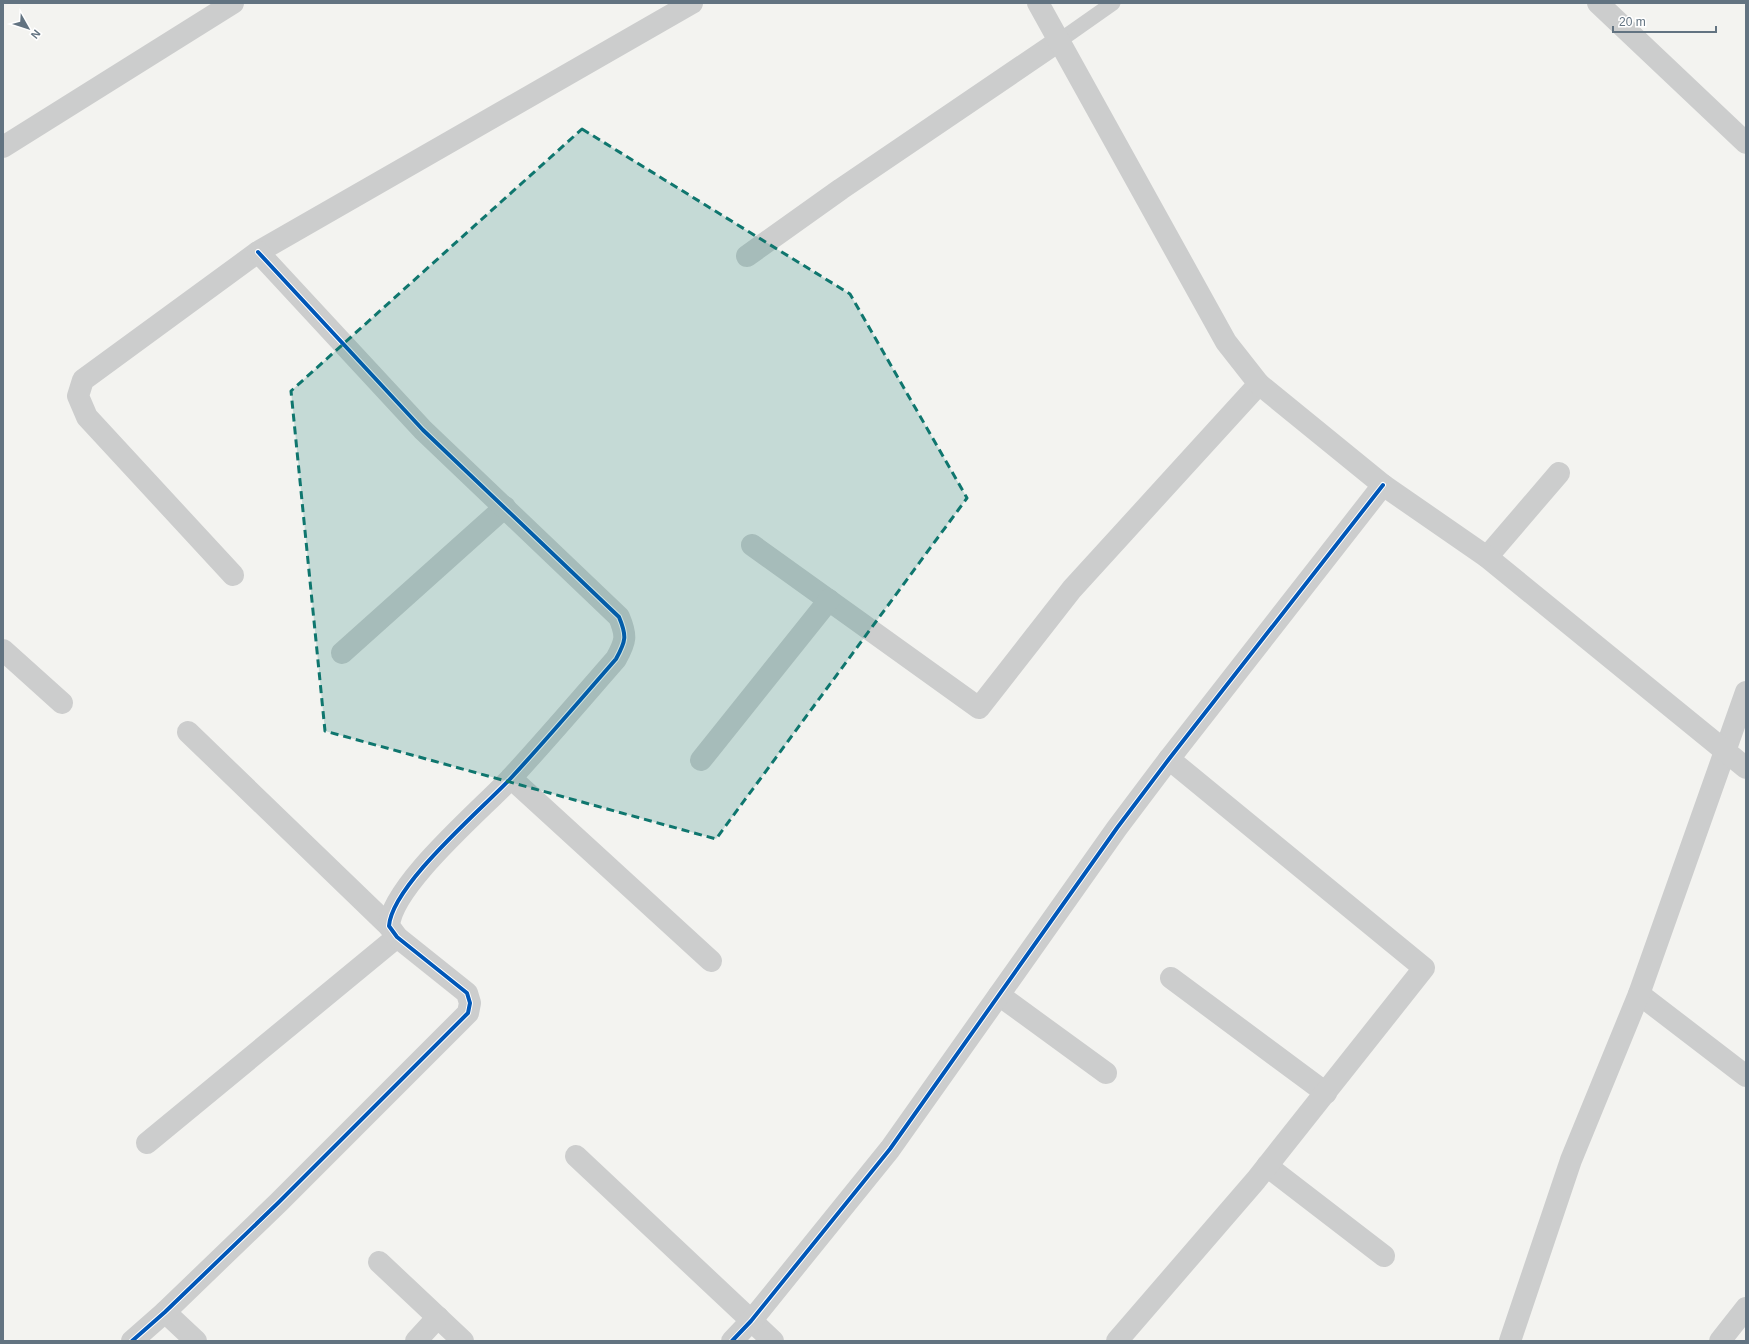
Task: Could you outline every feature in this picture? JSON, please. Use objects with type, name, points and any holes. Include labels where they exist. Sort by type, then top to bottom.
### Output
[{"type":"street","points":[[3,147],[233,3]]},
{"type":"street","points":[[232,574],[87,417],[78,396],[83,380],[258,252],[692,3]]},
{"type":"street","points":[[1038,3],[1226,342],[1259,384],[1383,485],[1487,557],[1746,768]]},
{"type":"street","points":[[1598,3],[1746,143]]},
{"type":"street","points":[[747,256],[841,189],[1059,41]]},
{"type":"street","points":[[258,252],[423,430],[619,616],[624,628],[625,644],[616,659],[511,778],[415,877],[399,898],[390,918],[393,932]]},
{"type":"street","points":[[752,545],[979,708],[1072,589],[1259,384]]},
{"type":"street","points":[[1487,557],[1559,473]]},
{"type":"street","points":[[732,1341],[750,1321],[890,1148],[1112,834],[1383,485]]},
{"type":"street","points":[[342,653],[505,507]]},
{"type":"street","points":[[701,760],[829,600]]},
{"type":"street","points":[[3,650],[62,703]]},
{"type":"street","points":[[1510,1341],[1571,1160],[1639,994],[1746,692]]},
{"type":"street","points":[[132,1341],[165,1312],[284,1197],[468,1013],[470,1002],[467,993],[393,932],[188,732]]},
{"type":"street","points":[[1117,1341],[1267,1166],[1424,968],[1169,759]]},
{"type":"street","points":[[511,778],[711,961]]},
{"type":"street","points":[[147,1143],[393,932]]},
{"type":"street","points":[[1171,978],[1326,1093]]},
{"type":"street","points":[[1639,994],[1746,1076]]},
{"type":"street","points":[[999,995],[1106,1073]]},
{"type":"street","points":[[576,1156],[773,1341]]},
{"type":"street","points":[[1267,1166],[1384,1256]]},
{"type":"street","points":[[379,1262],[463,1341]]},
{"type":"street","points":[[1720,1341],[1746,1308]]},
{"type":"street","points":[[165,1312],[196,1341]]},
{"type":"street","points":[[416,1341],[438,1317]]},
{"type":"lane","points":[[1059,41],[1113,3]]},
{"type":"highlighted area","points":[[582,129],[850,294],[967,498],[716,839],[325,731],[291,391]]},
{"type":"cycle path","points":[[132,1341],[165,1312],[278,1203],[468,1013],[470,1003],[467,993],[397,937],[389,926],[394,909],[405,890],[421,870],[460,828],[511,778],[616,659],[622,648],[624,638],[619,617],[423,430],[258,252]]},
{"type":"cycle path","points":[[732,1341],[751,1321],[890,1149],[1117,828],[1383,485]]}]
